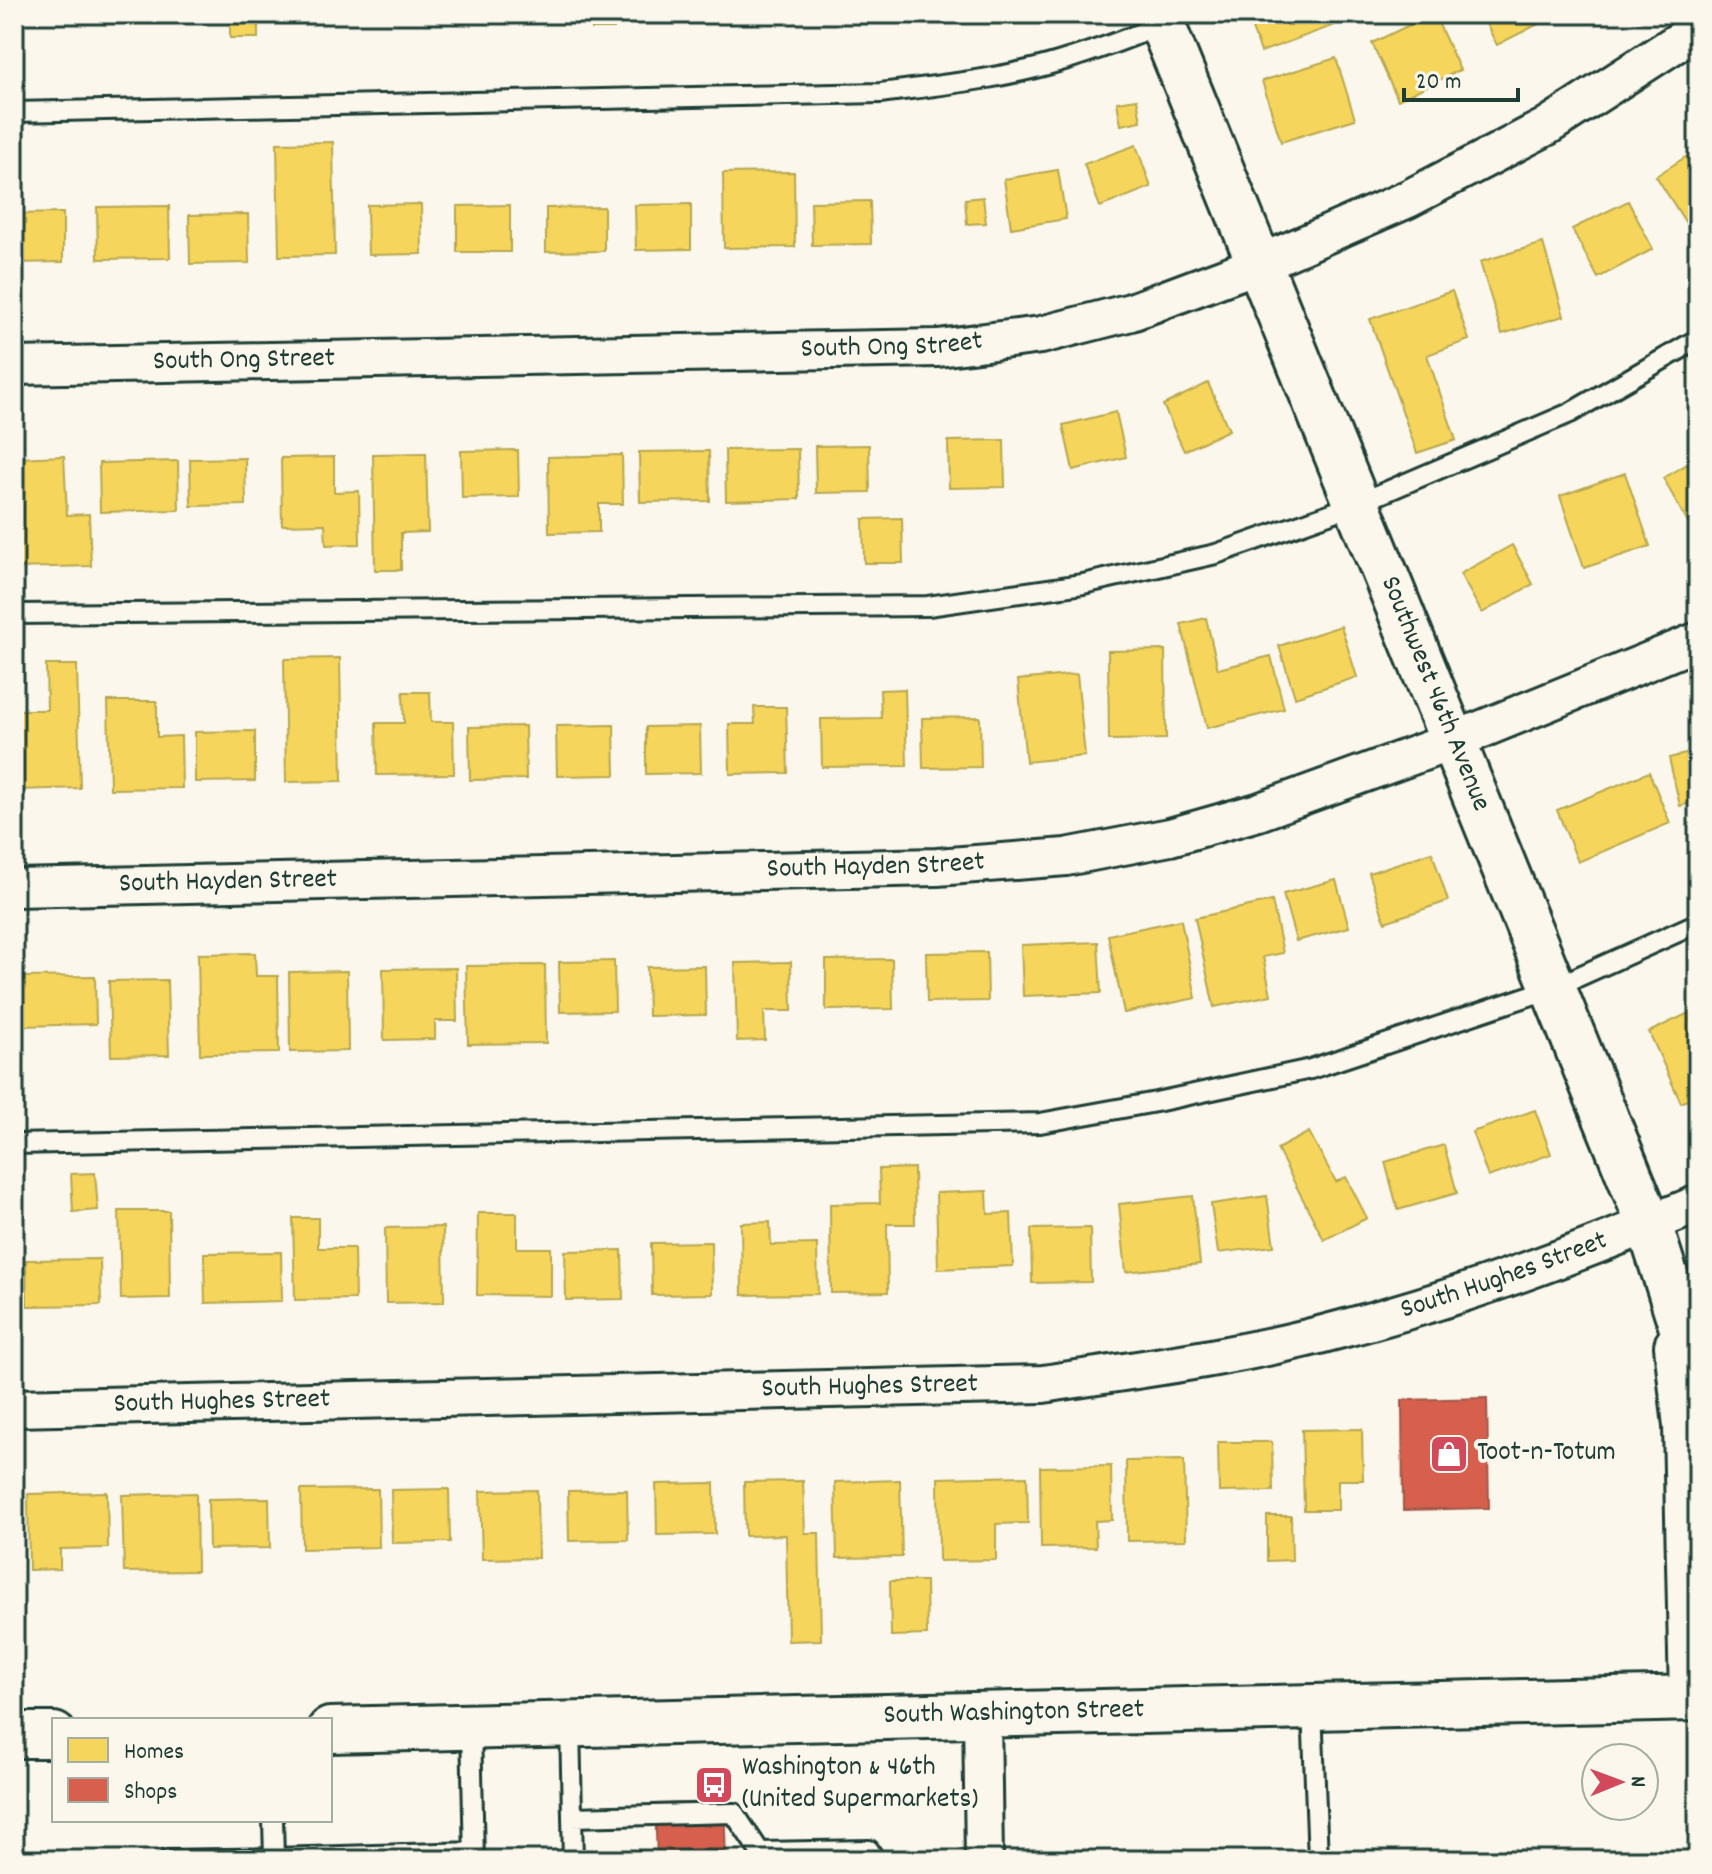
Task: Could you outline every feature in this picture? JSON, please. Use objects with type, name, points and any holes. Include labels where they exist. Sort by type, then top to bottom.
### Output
[{"type":"main road","name":"Southwest 46th Avenue","points":[[1169,18],[1259,264],[1649,1224],[1698,1378]]},
{"type":"main road","points":[[1665,1273],[1681,1369],[1686,1426],[1695,1698]]},
{"type":"main road","name":"South Washington Street","points":[[332,1730],[1695,1698]]},
{"type":"main road","points":[[14,1735],[52,1735]]},
{"type":"street","name":"South Ong Street","points":[[14,366],[938,348],[1041,335],[1131,312],[1259,264],[1408,199],[1546,127],[1698,29]]},
{"type":"street","name":"South Hayden Street","points":[[14,888],[937,867],[1066,857],[1170,837],[1258,812],[1453,741],[1698,641]]},
{"type":"street","name":"South Hughes Street","points":[[14,1408],[1043,1384],[1207,1360],[1340,1330],[1459,1295],[1698,1204]]},
{"type":"street","points":[[982,1713],[984,1860]]},
{"type":"lane","points":[[14,112],[881,93],[964,83],[1058,62],[1169,18]]},
{"type":"lane","points":[[14,614],[928,606],[1083,584],[1216,554],[1357,504],[1570,413],[1698,339]]},
{"type":"lane","points":[[14,1144],[1040,1123],[1311,1069],[1553,988],[1698,923]]},
{"type":"lane","points":[[1312,1707],[1318,1860]]},
{"type":"lane","points":[[570,1725],[573,1860]]},
{"type":"lane","points":[[168,1860],[474,1856],[471,1727]]},
{"type":"lane","points":[[572,1817],[734,1813],[760,1856],[869,1850],[875,1860]]},
{"type":"lane","points":[[273,1822],[274,1858]]},
{"type":"building: Homes","points":[[127,14],[167,14],[167,20],[127,20]]},
{"type":"building: Homes","points":[[179,14],[258,14],[258,38],[230,38],[230,20],[179,21]]},
{"type":"building: Homes","points":[[591,14],[614,14],[614,29],[592,29]]},
{"type":"building: Homes","points":[[1259,14],[1330,14],[1335,25],[1261,52],[1248,18]]},
{"type":"building: Homes","points":[[1432,14],[1460,70],[1398,100],[1372,43]]},
{"type":"building: Homes","points":[[1481,14],[1543,14],[1546,20],[1497,45]]},
{"type":"building: Homes","points":[[1336,58],[1355,119],[1281,142],[1262,81]]},
{"type":"building: Homes","points":[[1137,99],[1141,121],[1121,125],[1117,102]]},
{"type":"building: Homes","points":[[333,142],[335,255],[279,256],[277,143]]},
{"type":"building: Homes","points":[[1136,145],[1151,187],[1100,207],[1084,164]]},
{"type":"building: Homes","points":[[1698,149],[1698,215],[1686,223],[1656,176]]},
{"type":"building: Homes","points":[[1058,170],[1066,219],[1011,228],[1004,179]]},
{"type":"building: Homes","points":[[794,172],[795,247],[724,248],[723,173]]},
{"type":"building: Homes","points":[[983,197],[986,223],[967,224],[965,199]]},
{"type":"building: Homes","points":[[870,201],[871,244],[812,245],[811,202]]},
{"type":"building: Homes","points":[[1628,201],[1653,249],[1598,278],[1572,229]]},
{"type":"building: Homes","points":[[421,204],[422,254],[368,255],[367,205]]},
{"type":"building: Homes","points":[[691,204],[691,249],[636,250],[635,205]]},
{"type":"building: Homes","points":[[510,205],[510,252],[457,252],[457,206]]},
{"type":"building: Homes","points":[[169,206],[170,258],[98,259],[97,207]]},
{"type":"building: Homes","points":[[604,207],[604,251],[546,252],[546,208]]},
{"type":"building: Homes","points":[[63,213],[63,262],[14,263],[14,214]]},
{"type":"building: Homes","points":[[248,214],[249,263],[190,264],[189,215]]},
{"type":"building: Homes","points":[[1543,243],[1564,316],[1502,334],[1480,262]]},
{"type":"building: Homes","points":[[1452,291],[1469,340],[1427,355],[1456,440],[1417,453],[1370,319]]},
{"type":"building: Homes","points":[[1208,383],[1229,430],[1184,451],[1163,405]]},
{"type":"building: Homes","points":[[1116,412],[1126,457],[1073,470],[1063,425]]},
{"type":"building: Homes","points":[[1004,440],[1005,487],[949,488],[948,441]]},
{"type":"building: Homes","points":[[869,445],[870,492],[816,493],[815,446]]},
{"type":"building: Homes","points":[[798,449],[799,499],[726,501],[725,450]]},
{"type":"building: Homes","points":[[518,450],[519,497],[462,498],[461,451]]},
{"type":"building: Homes","points":[[709,451],[710,501],[640,502],[639,452]]},
{"type":"building: Homes","points":[[426,453],[428,532],[401,533],[401,570],[375,570],[373,454]]},
{"type":"building: Homes","points":[[622,455],[623,504],[599,504],[599,532],[549,533],[548,457]]},
{"type":"building: Homes","points":[[64,456],[67,515],[89,514],[91,566],[15,568],[14,458]]},
{"type":"building: Homes","points":[[334,457],[334,492],[359,491],[360,544],[326,545],[325,524],[282,525],[281,458]]},
{"type":"building: Homes","points":[[245,458],[246,505],[191,506],[190,459]]},
{"type":"building: Homes","points":[[1698,458],[1698,517],[1688,523],[1663,478]]},
{"type":"building: Homes","points":[[178,461],[179,510],[100,512],[99,463]]},
{"type":"building: Homes","points":[[1625,473],[1650,546],[1584,568],[1560,496]]},
{"type":"building: Homes","points":[[902,518],[903,563],[864,563],[863,519]]},
{"type":"building: Homes","points":[[1512,545],[1533,584],[1482,613],[1460,574]]},
{"type":"building: Homes","points":[[1206,618],[1218,669],[1271,656],[1284,709],[1207,728],[1181,624]]},
{"type":"building: Homes","points":[[1341,626],[1357,677],[1295,697],[1279,646]]},
{"type":"building: Homes","points":[[1165,650],[1166,739],[1109,740],[1108,651]]},
{"type":"building: Homes","points":[[340,658],[342,781],[286,782],[284,659]]},
{"type":"building: Homes","points":[[46,665],[77,665],[80,788],[18,790],[16,710],[47,710]]},
{"type":"building: Homes","points":[[1077,674],[1085,756],[1026,762],[1018,680]]},
{"type":"building: Homes","points":[[905,689],[907,766],[822,767],[821,719],[881,718],[880,690]]},
{"type":"building: Homes","points":[[403,692],[430,692],[431,722],[453,722],[454,774],[377,775],[376,723],[404,723]]},
{"type":"building: Homes","points":[[108,701],[157,701],[157,737],[181,736],[182,788],[110,789]]},
{"type":"building: Homes","points":[[754,707],[786,707],[788,773],[730,774],[729,724],[755,724]]},
{"type":"building: Homes","points":[[980,717],[981,767],[923,768],[922,718]]},
{"type":"building: Homes","points":[[614,725],[615,775],[557,776],[556,726]]},
{"type":"building: Homes","points":[[525,726],[526,779],[470,780],[469,727]]},
{"type":"building: Homes","points":[[700,726],[701,773],[646,774],[646,727]]},
{"type":"building: Homes","points":[[255,731],[255,781],[195,782],[195,732]]},
{"type":"building: Homes","points":[[1698,751],[1698,801],[1680,806],[1669,758]]},
{"type":"building: Homes","points":[[1649,772],[1670,823],[1578,862],[1557,810]]},
{"type":"building: Homes","points":[[1432,852],[1448,901],[1385,922],[1369,873]]},
{"type":"building: Homes","points":[[1336,880],[1349,927],[1296,941],[1283,894]]},
{"type":"building: Homes","points":[[1272,901],[1283,953],[1263,957],[1271,995],[1214,1007],[1195,918]]},
{"type":"building: Homes","points":[[1181,920],[1196,998],[1124,1013],[1108,935]]},
{"type":"building: Homes","points":[[1098,942],[1101,993],[1023,996],[1021,945]]},
{"type":"building: Homes","points":[[987,952],[988,1001],[927,1002],[926,953]]},
{"type":"building: Homes","points":[[255,953],[256,976],[278,976],[279,1053],[200,1054],[198,954]]},
{"type":"building: Homes","points":[[892,959],[893,1009],[826,1010],[826,960]]},
{"type":"building: Homes","points":[[614,961],[615,1011],[560,1012],[559,962]]},
{"type":"building: Homes","points":[[791,962],[792,1011],[764,1011],[765,1040],[737,1041],[735,963]]},
{"type":"building: Homes","points":[[545,965],[546,1043],[468,1044],[466,966]]},
{"type":"building: Homes","points":[[705,966],[706,1015],[648,1016],[647,967]]},
{"type":"building: Homes","points":[[456,968],[457,1021],[435,1021],[435,1039],[384,1040],[383,969]]},
{"type":"building: Homes","points":[[347,971],[348,1051],[290,1052],[289,972]]},
{"type":"building: Homes","points":[[95,976],[96,1024],[22,1026],[21,977]]},
{"type":"building: Homes","points":[[167,980],[169,1055],[111,1056],[109,981]]},
{"type":"building: Homes","points":[[1695,1010],[1698,1017],[1698,1095],[1681,1103],[1649,1032]]},
{"type":"building: Homes","points":[[1535,1110],[1551,1154],[1488,1177],[1472,1132]]},
{"type":"building: Homes","points":[[1309,1132],[1336,1182],[1346,1177],[1367,1218],[1324,1240],[1277,1149]]},
{"type":"building: Homes","points":[[1444,1145],[1457,1193],[1398,1210],[1385,1162]]},
{"type":"building: Homes","points":[[914,1168],[915,1224],[887,1224],[888,1292],[831,1293],[830,1204],[880,1203],[879,1169]]},
{"type":"building: Homes","points":[[95,1173],[98,1210],[73,1212],[71,1174]]},
{"type":"building: Homes","points":[[987,1191],[988,1214],[1011,1213],[1013,1266],[938,1269],[936,1193]]},
{"type":"building: Homes","points":[[1193,1196],[1200,1264],[1126,1272],[1119,1204]]},
{"type":"building: Homes","points":[[1267,1196],[1274,1246],[1218,1253],[1211,1204]]},
{"type":"building: Homes","points":[[119,1211],[169,1211],[170,1298],[121,1299]]},
{"type":"building: Homes","points":[[478,1213],[517,1213],[517,1248],[551,1248],[551,1296],[477,1295]]},
{"type":"building: Homes","points":[[293,1218],[318,1218],[318,1248],[354,1248],[355,1299],[295,1300]]},
{"type":"building: Homes","points":[[770,1222],[771,1245],[817,1244],[818,1294],[742,1295],[741,1223]]},
{"type":"building: Homes","points":[[443,1227],[444,1302],[386,1303],[385,1228]]},
{"type":"building: Homes","points":[[1090,1228],[1091,1282],[1032,1283],[1031,1229]]},
{"type":"building: Homes","points":[[711,1242],[712,1294],[652,1295],[651,1243]]},
{"type":"building: Homes","points":[[622,1250],[623,1299],[566,1300],[565,1251]]},
{"type":"building: Homes","points":[[281,1252],[282,1301],[205,1303],[204,1253]]},
{"type":"building: Homes","points":[[100,1259],[101,1305],[27,1306],[26,1260]]},
{"type":"building: Homes","points":[[1362,1429],[1363,1480],[1338,1480],[1338,1510],[1304,1510],[1302,1430]]},
{"type":"building: Homes","points":[[1218,1442],[1272,1442],[1273,1491],[1219,1492]]},
{"type":"building: Homes","points":[[1184,1460],[1186,1540],[1127,1541],[1126,1461]]},
{"type":"building: Homes","points":[[1111,1466],[1112,1520],[1095,1521],[1096,1547],[1041,1548],[1040,1467]]},
{"type":"building: Homes","points":[[1027,1476],[1028,1523],[996,1524],[996,1560],[939,1561],[938,1478]]},
{"type":"building: Homes","points":[[900,1480],[902,1557],[837,1558],[835,1482]]},
{"type":"building: Homes","points":[[803,1481],[805,1533],[819,1533],[821,1640],[788,1641],[786,1535],[745,1536],[744,1482]]},
{"type":"building: Homes","points":[[714,1483],[715,1534],[657,1535],[656,1484]]},
{"type":"building: Homes","points":[[378,1489],[379,1547],[302,1549],[301,1490]]},
{"type":"building: Homes","points":[[449,1489],[450,1542],[392,1543],[391,1490]]},
{"type":"building: Homes","points":[[537,1490],[538,1558],[482,1559],[480,1491]]},
{"type":"building: Homes","points":[[627,1490],[628,1540],[569,1541],[568,1491]]},
{"type":"building: Homes","points":[[107,1492],[108,1548],[60,1549],[60,1569],[29,1570],[28,1494]]},
{"type":"building: Homes","points":[[196,1493],[197,1571],[124,1572],[122,1495]]},
{"type":"building: Homes","points":[[269,1498],[270,1548],[209,1549],[208,1499]]},
{"type":"building: Homes","points":[[1267,1516],[1291,1516],[1292,1560],[1267,1561]]},
{"type":"building: Homes","points":[[890,1581],[926,1581],[927,1635],[891,1636]]},
{"type":"building: Shops","points":[[1487,1398],[1489,1508],[1403,1510],[1402,1400]]},
{"type":"building: Shops","points":[[724,1802],[726,1860],[657,1860],[655,1804]]},
{"type":"building: Shops","points":[[687,1857],[719,1857],[720,1860],[687,1860]]},
{"type":"place","name":"Toot-n-Totum","points":[[1449,1454]]},
{"type":"place","name":"Washington & 46th (United Supermarkets)","points":[[714,1785]]}]
